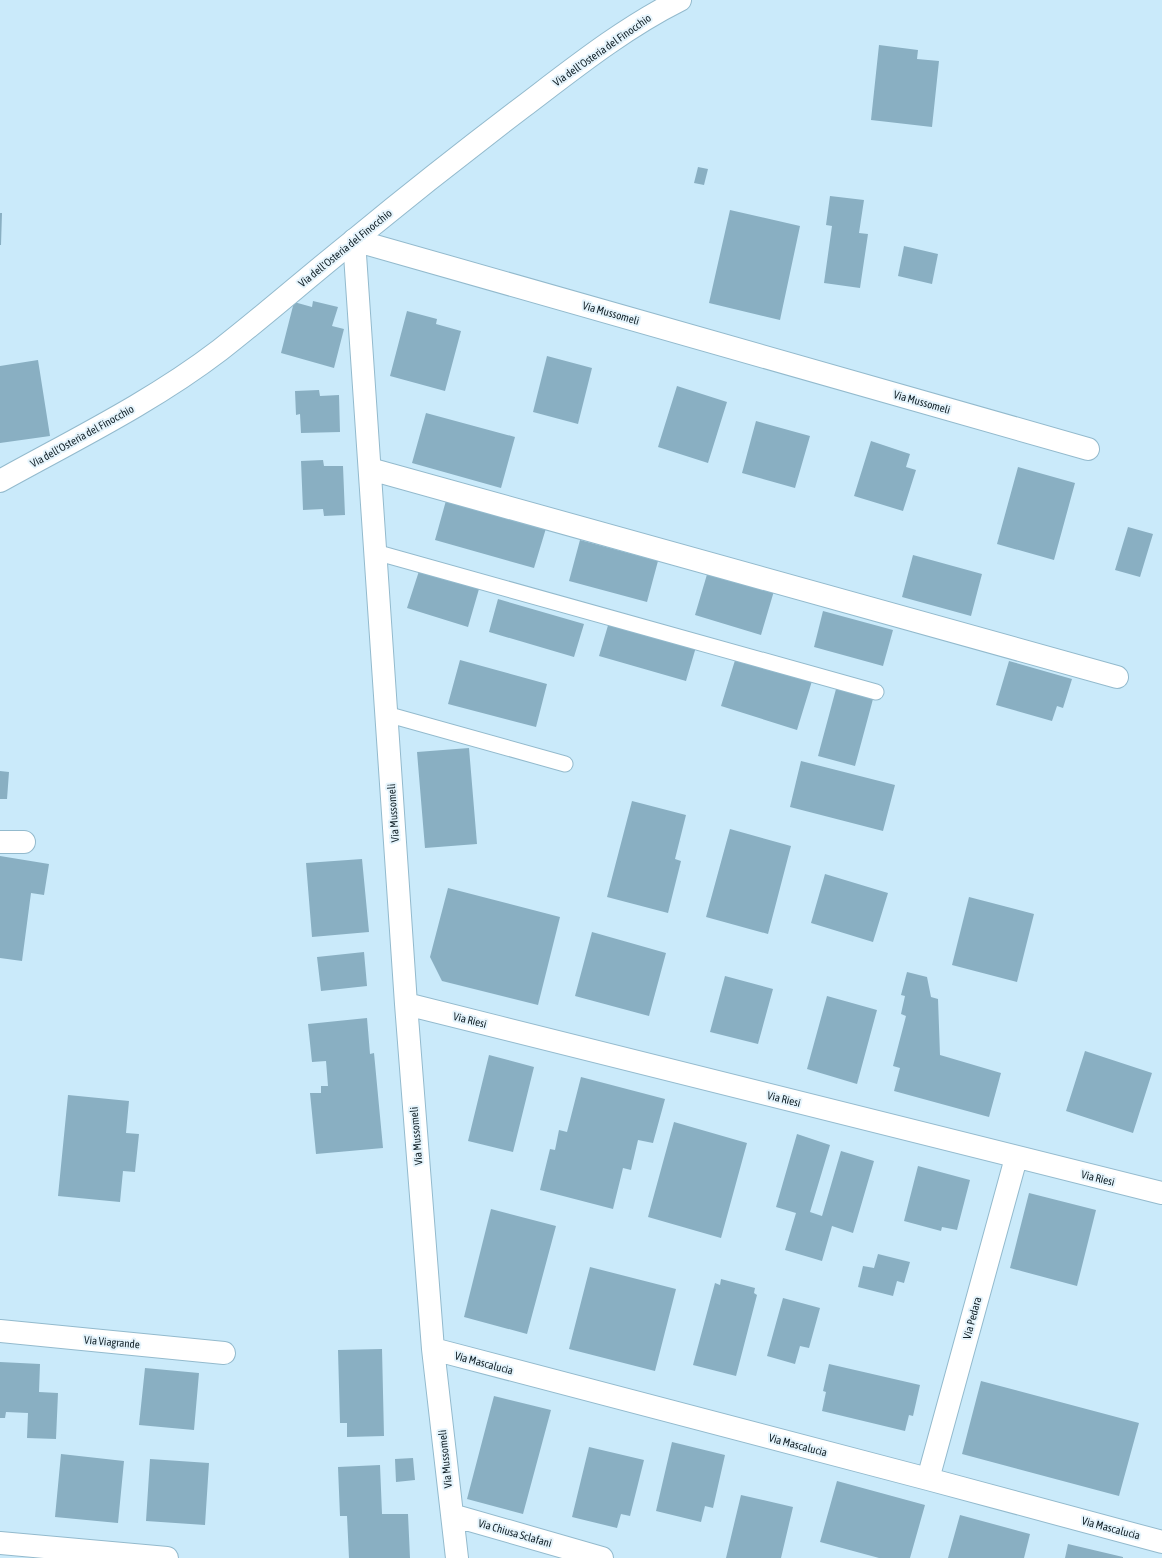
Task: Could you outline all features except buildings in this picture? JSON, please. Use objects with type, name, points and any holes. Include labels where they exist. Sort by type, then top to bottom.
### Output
[{"type":"street","name":"Via dell'Osteria del Finocchio","points":[[0,481],[135,406],[191,371],[253,324],[354,240],[492,130],[586,60],[654,14],[680,0]]},
{"type":"street","name":"Via Mussomeli","points":[[457,1558],[433,1349],[406,1004],[354,240],[1088,449]]},
{"type":"street","points":[[370,469],[1117,677]]},
{"type":"street","points":[[0,842],[24,842]]},
{"type":"street","name":"Via Riesi","points":[[406,1004],[1016,1158],[1162,1193]]},
{"type":"street","name":"Via Pedara","points":[[928,1479],[1016,1158]]},
{"type":"street","name":"Via Viagrande","points":[[0,1331],[224,1352]]},
{"type":"street","name":"Via Mascalucia","points":[[433,1349],[1162,1542]]},
{"type":"street","name":"Via Chiusa Sclafani","points":[[452,1515],[602,1558]]},
{"type":"street","points":[[0,1543],[167,1558]]},
{"type":"lane","points":[[375,552],[876,692]]},
{"type":"lane","points":[[386,714],[564,764]]}]
